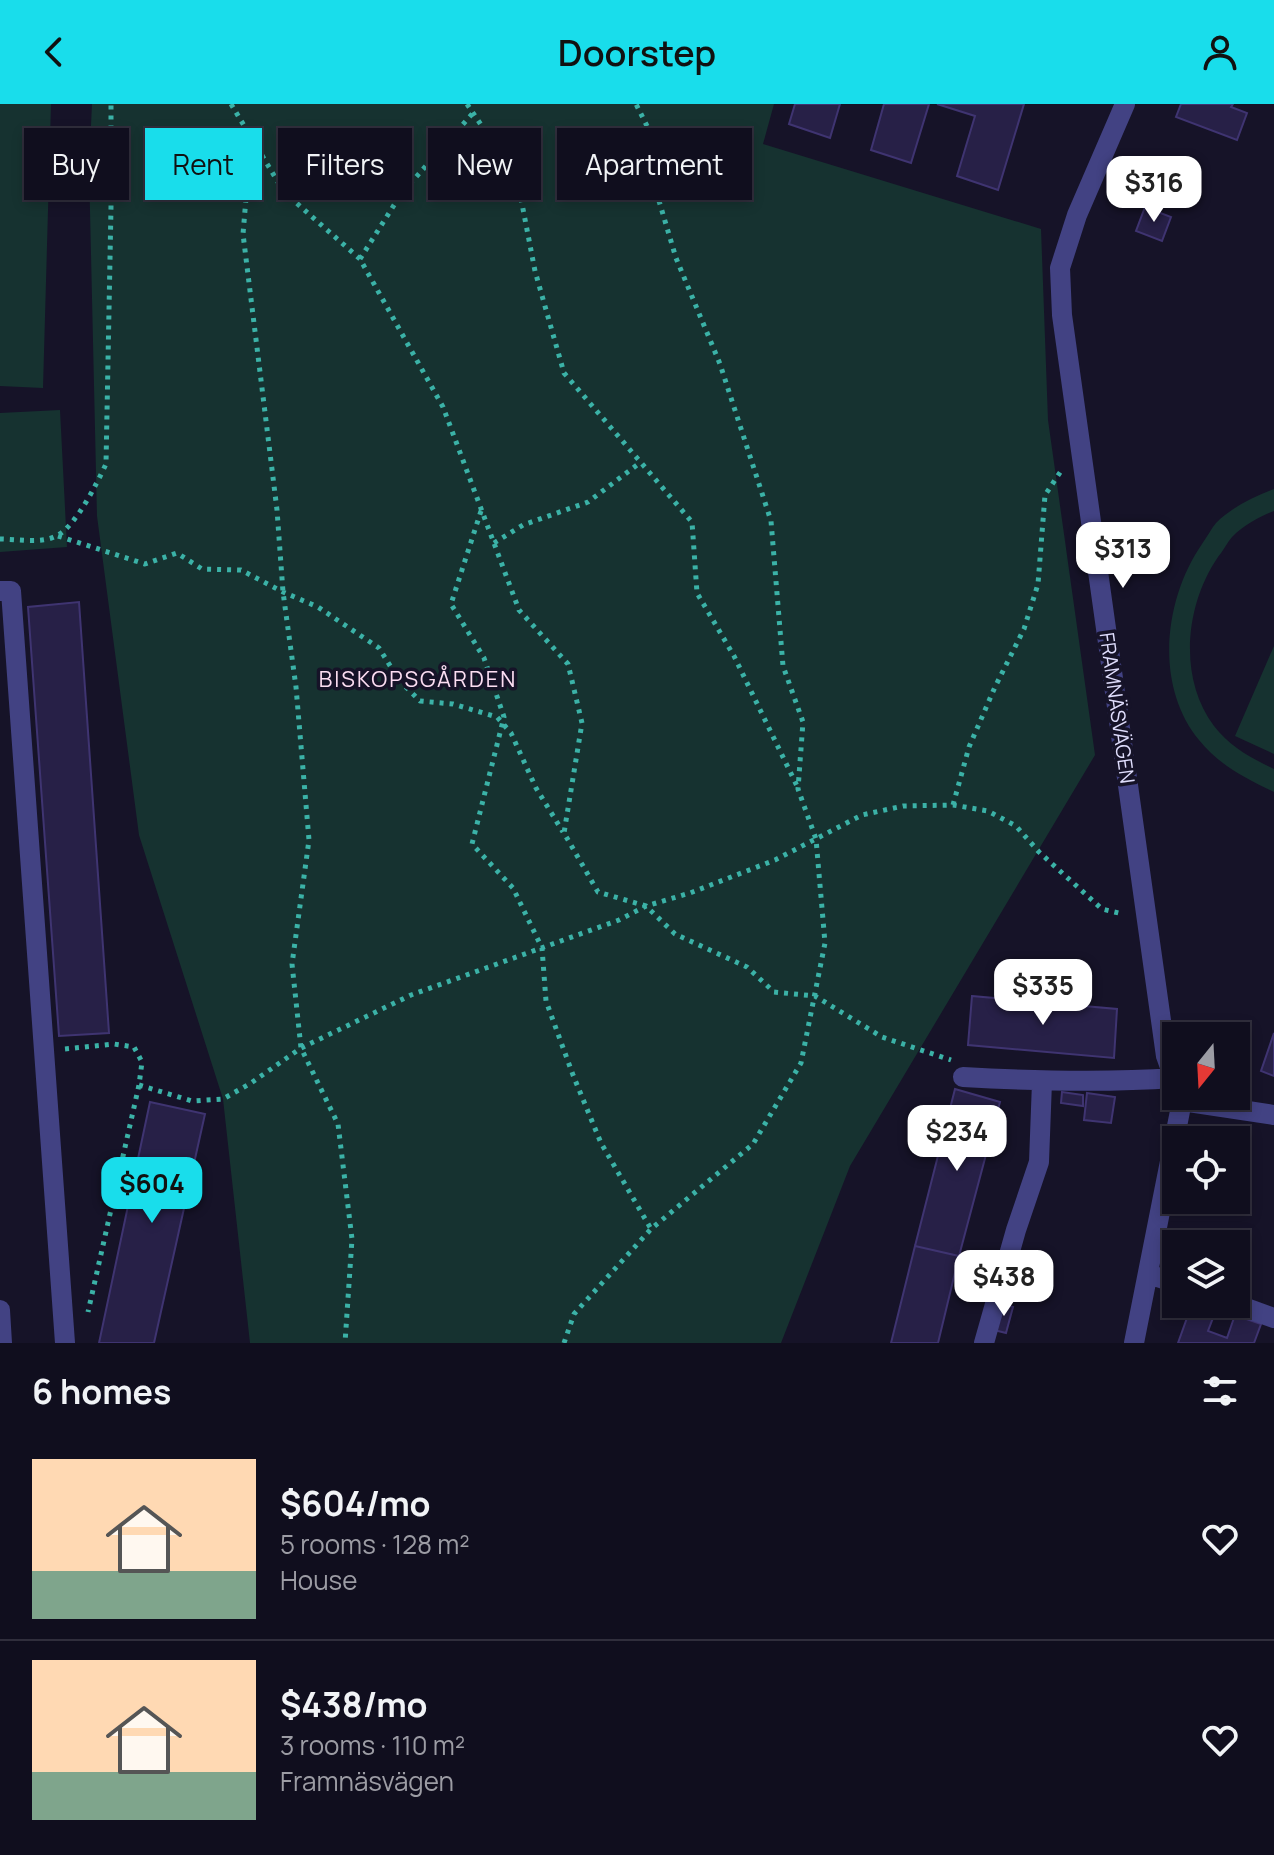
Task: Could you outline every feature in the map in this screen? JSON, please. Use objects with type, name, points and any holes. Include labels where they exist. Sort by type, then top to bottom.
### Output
[{"type":"street","name":"FRAMNÄSVÄGEN","points":[[1125,104],[1077,215],[1060,268],[1062,315],[1162,1027]]},
{"type":"street","points":[[0,591],[11,591],[65,1343]]},
{"type":"street","points":[[963,1077],[1042,1082],[1131,1081],[1162,1087]]},
{"type":"street","points":[[984,1343],[1039,1162],[1042,1082]]},
{"type":"street","points":[[1250,1109],[1274,1115]]},
{"type":"street","name":"FRAMNÄSVÄGEN","points":[[1134,1343],[1175,1110]]},
{"type":"street","points":[[1148,1274],[1162,1278]]},
{"type":"street","points":[[1250,1309],[1274,1318]]},
{"type":"street","points":[[0,1310],[2,1343]]},
{"type":"path","points":[[58,536],[92,494],[106,464],[111,104]]},
{"type":"path","points":[[231,104],[245,128]]},
{"type":"path","points":[[467,104],[517,178],[535,271],[564,373],[692,522],[697,593],[734,656],[798,789],[816,839],[825,943],[801,1063],[753,1144],[651,1229],[574,1314],[564,1343]]},
{"type":"path","points":[[636,104],[648,128],[651,174],[676,258],[720,364],[771,521],[783,666],[803,722],[798,789]]},
{"type":"path","points":[[360,259],[401,194],[473,113]]},
{"type":"path","points":[[262,156],[284,192],[360,259],[443,407],[519,610],[568,664],[582,723],[564,833]]},
{"type":"path","points":[[246,200],[243,234],[277,510],[309,840],[292,964],[301,1048],[338,1124],[352,1239],[345,1343]]},
{"type":"path","points":[[953,805],[969,747],[1024,629],[1038,584],[1045,495],[1080,444]]},
{"type":"path","points":[[494,543],[523,525],[588,502],[641,462]]},
{"type":"path","points":[[482,510],[451,604],[484,658],[504,717],[472,844],[513,888],[542,948],[546,1001],[573,1075],[601,1143],[651,1229]]},
{"type":"path","points":[[0,539],[40,540],[58,536],[145,564],[177,553],[202,569],[241,570],[318,607],[379,648],[399,680],[420,701],[453,704],[497,717],[511,733],[536,788],[598,892],[646,906],[675,934],[747,967],[774,992],[815,996],[882,1037],[950,1059],[963,1077]]},
{"type":"path","points":[[139,1085],[192,1101],[223,1099],[301,1048],[411,995],[775,860],[862,815],[903,806],[953,805],[988,811],[1016,826],[1039,852],[1102,909],[1147,920]]},
{"type":"path","points":[[44,1051],[114,1044],[134,1047],[142,1062],[88,1313]]},
{"type":"green space","points":[[0,104],[51,104],[50,128],[24,128],[24,200],[48,200],[43,388],[0,386]]},
{"type":"green space","points":[[92,104],[774,104],[763,144],[1041,229],[1048,420],[1095,755],[850,1166],[781,1343],[250,1343],[223,1099],[139,835],[97,516],[90,200],[129,200],[129,128],[91,128]]},
{"type":"green space","points":[[60,410],[67,547],[0,552],[0,413]]},
{"type":"green space","points":[[1274,489],[1274,511],[1232,537],[1207,576],[1198,597],[1190,642],[1195,686],[1202,707],[1227,740],[1274,769],[1274,792],[1224,764],[1199,740],[1175,694],[1169,642],[1179,590],[1189,566],[1212,528],[1236,507]]},
{"type":"green space","points":[[1274,646],[1274,754],[1235,736]]},
{"type":"building","points":[[795,104],[840,104],[830,138],[789,124]]},
{"type":"building","points":[[884,104],[929,104],[911,163],[871,150]]},
{"type":"building","points":[[937,104],[1024,104],[998,190],[957,176],[975,116]]},
{"type":"building","points":[[1181,104],[1233,104],[1231,107],[1247,113],[1237,140],[1176,117]]},
{"type":"building","points":[[1145,207],[1171,217],[1162,241],[1136,231]]},
{"type":"building","points":[[79,602],[109,1033],[59,1036],[28,607]]},
{"type":"building","points":[[972,996],[1117,1009],[1114,1058],[968,1045]]},
{"type":"building","points":[[1274,1033],[1274,1076],[1261,1071]]},
{"type":"building","points":[[955,1089],[1000,1102],[959,1256],[915,1246]]},
{"type":"building","points":[[1062,1092],[1083,1095],[1083,1106],[1061,1103]]},
{"type":"building","points":[[1087,1093],[1115,1097],[1111,1123],[1084,1120]]},
{"type":"building","points":[[150,1102],[205,1114],[154,1343],[99,1343]]},
{"type":"building","points":[[915,1246],[959,1256],[938,1343],[891,1343]]},
{"type":"building","points":[[1001,1304],[1013,1307],[1006,1333],[994,1330]]},
{"type":"building","points":[[1187,1318],[1213,1318],[1208,1331],[1227,1338],[1234,1318],[1261,1324],[1254,1343],[1178,1343]]},
{"type":"district","name":"BISKOPSGÅRDEN","points":[[418,679]]}]
